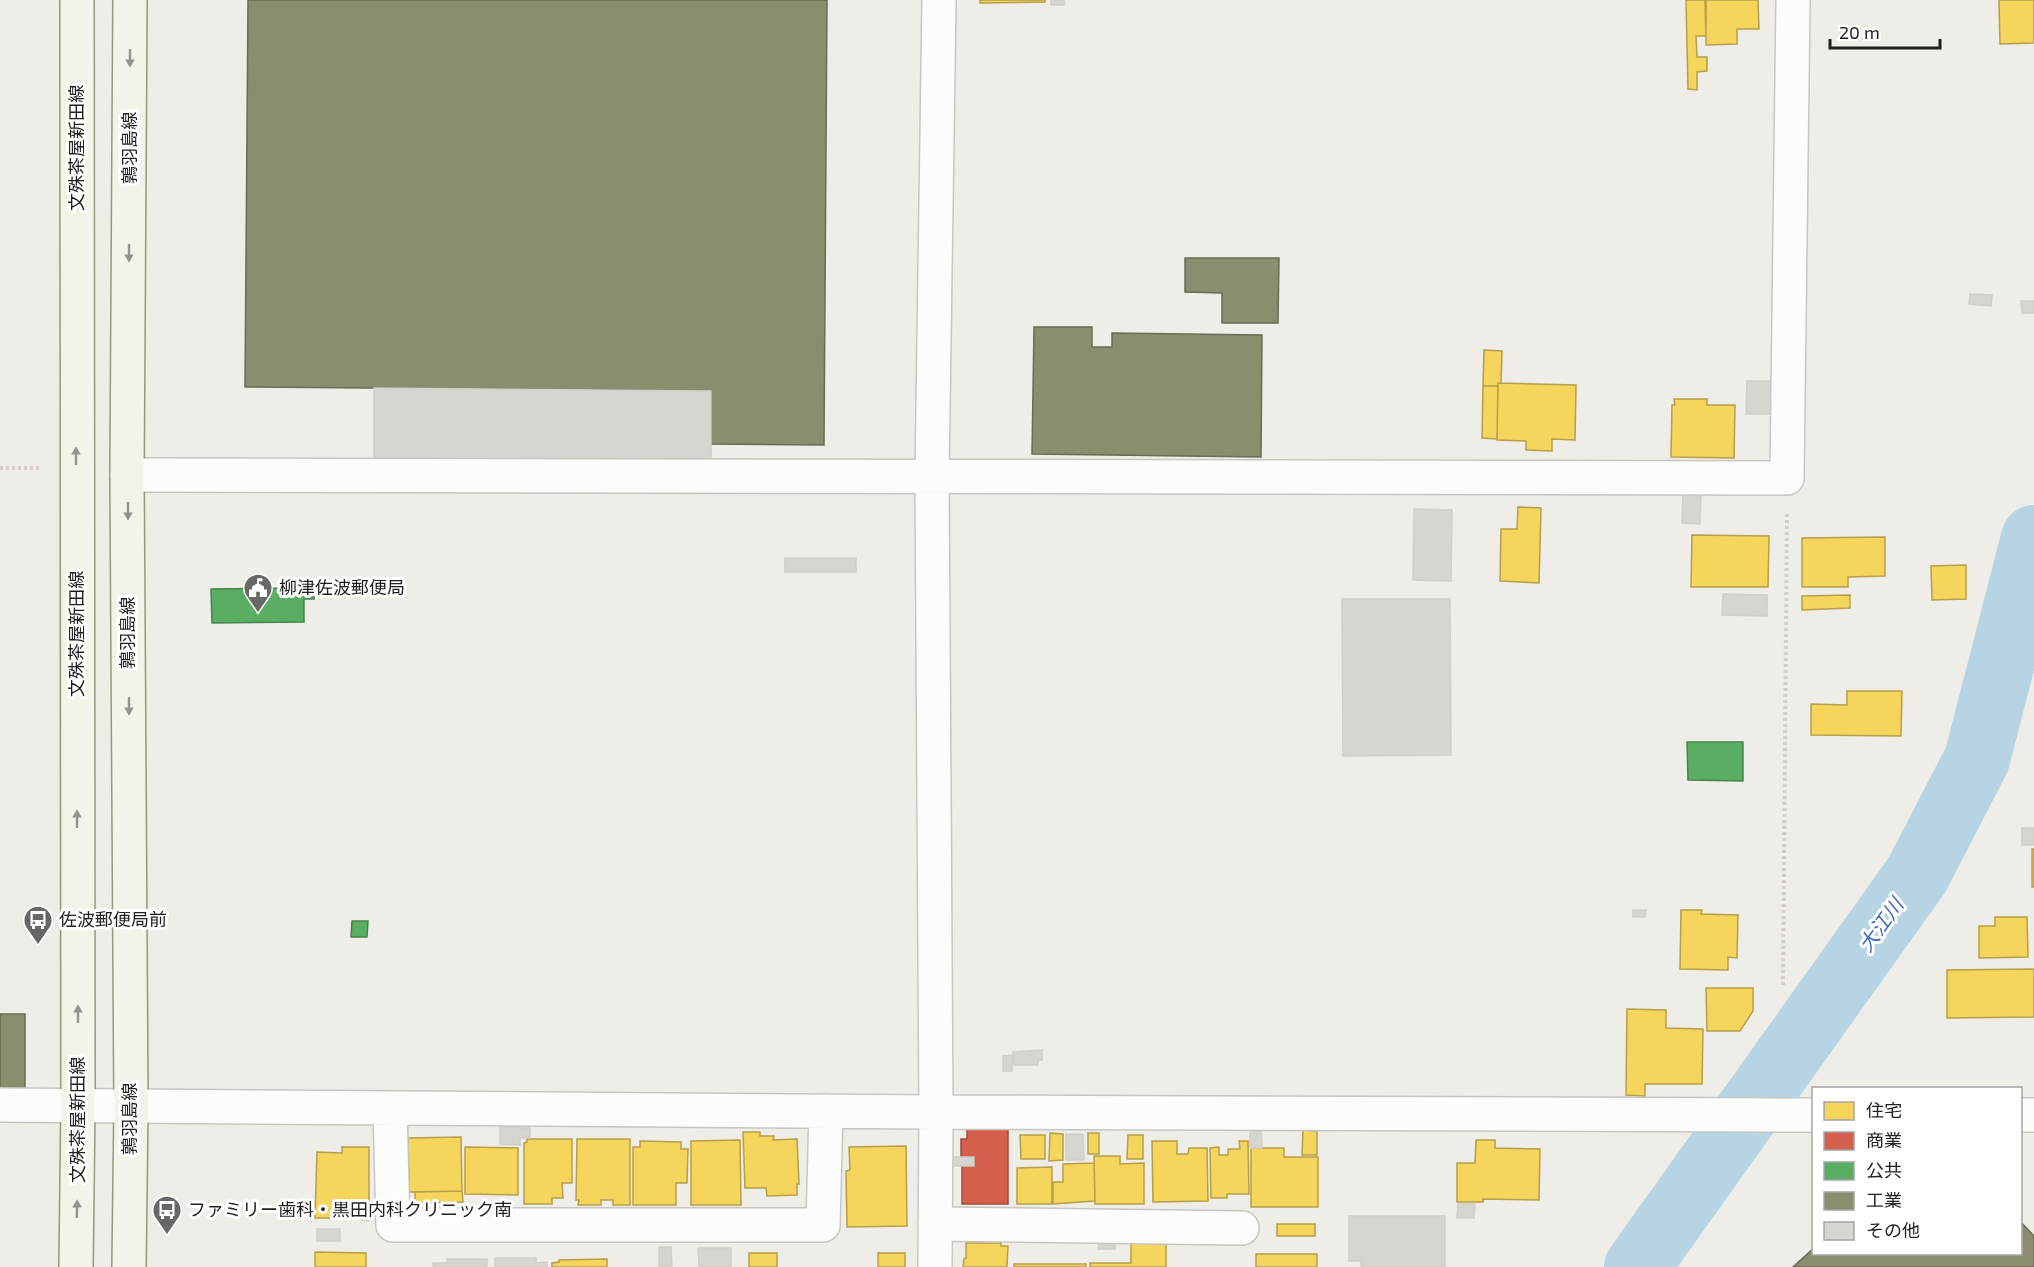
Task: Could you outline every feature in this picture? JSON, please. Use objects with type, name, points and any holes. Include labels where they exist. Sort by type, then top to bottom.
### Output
[{"type":"main road","name":"文殊茶屋新田線","points":[[76,1267],[78,1106],[77,0]]},
{"type":"main road","name":"鶉羽島線","points":[[129,1267],[131,1107],[127,476],[130,0]]},
{"type":"street","points":[[935,1267],[932,476],[939,0]]},
{"type":"street","points":[[127,476],[1787,478],[1793,0]]},
{"type":"street","points":[[0,1105],[936,1112],[1801,1115]]},
{"type":"street","points":[[390,1108],[393,1225],[823,1225],[826,1111]]},
{"type":"street","points":[[935,1224],[1242,1228]]},
{"type":"path","points":[[0,468],[76,468]]},
{"type":"path","points":[[1783,985],[1787,478]]},
{"type":"building: 住宅","points":[[980,0],[1045,0],[1045,2],[980,3]]},
{"type":"building: 住宅","points":[[1686,0],[1705,0],[1706,36],[1696,36],[1697,57],[1707,57],[1707,71],[1697,72],[1697,90],[1688,89]]},
{"type":"building: 住宅","points":[[1706,0],[1758,0],[1759,29],[1737,29],[1737,44],[1706,45]]},
{"type":"building: 住宅","points":[[1999,0],[2034,0],[2034,43],[2000,44]]},
{"type":"building: 住宅","points":[[1484,350],[1502,351],[1501,383],[1498,383],[1498,386],[1483,386]]},
{"type":"building: 住宅","points":[[1498,383],[1576,385],[1575,440],[1552,439],[1552,451],[1526,450],[1526,441],[1497,440]]},
{"type":"building: 住宅","points":[[1483,386],[1498,386],[1497,439],[1482,438]]},
{"type":"building: 住宅","points":[[1674,399],[1707,399],[1707,405],[1735,405],[1734,458],[1671,457]]},
{"type":"building: 住宅","points":[[1518,507],[1541,508],[1539,583],[1500,581],[1501,529],[1517,529]]},
{"type":"building: 住宅","points":[[1692,535],[1769,536],[1768,587],[1691,587]]},
{"type":"building: 住宅","points":[[1885,537],[1885,576],[1848,577],[1848,587],[1802,587],[1802,538]]},
{"type":"building: 住宅","points":[[1966,565],[1966,599],[1932,600],[1931,566]]},
{"type":"building: 住宅","points":[[1850,595],[1850,608],[1802,610],[1802,596]]},
{"type":"building: 住宅","points":[[1847,691],[1902,691],[1901,736],[1811,735],[1811,704],[1847,705]]},
{"type":"building: 住宅","points":[[2032,849],[2034,849],[2034,887],[2032,887]]},
{"type":"building: 住宅","points":[[1681,910],[1702,910],[1701,914],[1738,915],[1737,958],[1728,957],[1728,970],[1680,969]]},
{"type":"building: 住宅","points":[[1995,917],[2027,917],[2028,957],[1979,958],[1979,926],[1995,926]]},
{"type":"building: 住宅","points":[[2034,969],[2034,1017],[1947,1018],[1947,970]]},
{"type":"building: 住宅","points":[[1706,988],[1753,988],[1753,1011],[1740,1031],[1707,1031]]},
{"type":"building: 住宅","points":[[1627,1009],[1666,1010],[1666,1028],[1703,1029],[1702,1084],[1645,1084],[1645,1096],[1626,1095]]},
{"type":"building: 住宅","points":[[1303,1130],[1317,1131],[1317,1155],[1302,1155]]},
{"type":"building: 住宅","points":[[743,1132],[760,1132],[760,1136],[774,1136],[773,1140],[797,1139],[799,1184],[797,1184],[797,1195],[767,1196],[766,1188],[745,1188]]},
{"type":"building: 住宅","points":[[1050,1133],[1063,1134],[1063,1160],[1049,1161]]},
{"type":"building: 住宅","points":[[1088,1133],[1099,1133],[1099,1154],[1088,1154]]},
{"type":"building: 住宅","points":[[1020,1135],[1045,1135],[1045,1159],[1021,1159]]},
{"type":"building: 住宅","points":[[1128,1135],[1143,1135],[1143,1159],[1127,1159]]},
{"type":"building: 住宅","points":[[461,1137],[462,1191],[409,1192],[408,1138]]},
{"type":"building: 住宅","points":[[527,1139],[572,1139],[572,1183],[562,1183],[563,1198],[552,1198],[552,1204],[524,1204],[524,1143]]},
{"type":"building: 住宅","points":[[577,1139],[630,1139],[630,1205],[613,1205],[613,1200],[601,1200],[601,1205],[578,1205],[579,1200],[576,1200]]},
{"type":"building: 住宅","points":[[740,1140],[741,1205],[691,1205],[691,1141]]},
{"type":"building: 住宅","points":[[1476,1140],[1495,1140],[1495,1148],[1540,1149],[1539,1200],[1483,1199],[1483,1202],[1457,1202],[1457,1163],[1475,1163]]},
{"type":"building: 住宅","points":[[640,1141],[681,1142],[681,1149],[688,1149],[687,1183],[676,1183],[676,1205],[633,1205],[633,1147],[640,1147]]},
{"type":"building: 住宅","points":[[1152,1141],[1177,1141],[1177,1154],[1188,1154],[1189,1148],[1207,1148],[1208,1201],[1153,1202]]},
{"type":"building: 住宅","points":[[1239,1141],[1248,1141],[1249,1194],[1227,1194],[1227,1198],[1211,1198],[1210,1148],[1219,1147],[1219,1155],[1228,1155],[1228,1149],[1240,1149]]},
{"type":"building: 住宅","points":[[906,1146],[907,1226],[847,1227],[846,1171],[850,1170],[849,1147]]},
{"type":"building: 住宅","points":[[342,1147],[369,1147],[369,1205],[352,1205],[352,1218],[315,1218],[317,1152],[342,1153]]},
{"type":"building: 住宅","points":[[465,1147],[518,1148],[518,1195],[465,1194]]},
{"type":"building: 住宅","points":[[1251,1148],[1284,1148],[1284,1157],[1318,1157],[1318,1207],[1251,1207]]},
{"type":"building: 住宅","points":[[1094,1156],[1120,1156],[1120,1164],[1144,1163],[1144,1204],[1095,1204]]},
{"type":"building: 住宅","points":[[1094,1163],[1095,1201],[1053,1204],[1053,1182],[1063,1182],[1063,1164]]},
{"type":"building: 住宅","points":[[1052,1167],[1052,1204],[1017,1204],[1017,1168]]},
{"type":"building: 住宅","points":[[462,1191],[463,1202],[415,1203],[415,1192]]},
{"type":"building: 住宅","points":[[1277,1224],[1315,1224],[1315,1236],[1277,1236]]},
{"type":"building: 住宅","points":[[966,1243],[1001,1243],[1001,1246],[1008,1246],[1007,1267],[963,1267],[966,1258]]},
{"type":"building: 住宅","points":[[1131,1243],[1166,1244],[1166,1267],[1090,1267],[1090,1263],[1131,1263]]},
{"type":"building: 住宅","points":[[315,1252],[366,1253],[366,1267],[315,1267]]},
{"type":"building: 住宅","points":[[749,1253],[777,1253],[777,1267],[749,1267]]},
{"type":"building: 住宅","points":[[878,1253],[905,1253],[905,1267],[878,1267]]},
{"type":"building: 住宅","points":[[1256,1254],[1317,1254],[1317,1267],[1256,1267]]},
{"type":"building: 住宅","points":[[607,1259],[607,1267],[552,1267],[552,1263],[559,1262],[559,1260]]},
{"type":"building: 住宅","points":[[1014,1264],[1086,1264],[1086,1267],[1014,1267]]},
{"type":"building: 商業","points":[[967,1127],[1008,1127],[1008,1204],[962,1204],[962,1166],[974,1166],[974,1157],[961,1157],[961,1139],[967,1139]]},
{"type":"building: 公共","name":"柳津佐波郵便局","points":[[314,588],[314,599],[304,599],[304,622],[212,623],[211,589]]},
{"type":"building: 公共","points":[[1687,742],[1743,742],[1743,781],[1688,780]]},
{"type":"building: 公共","points":[[352,921],[368,921],[367,937],[351,937]]},
{"type":"building: 工業","points":[[248,0],[827,0],[824,445],[711,444],[711,391],[245,387]]},
{"type":"building: 工業","points":[[1185,258],[1279,258],[1278,323],[1222,323],[1222,293],[1185,292]]},
{"type":"building: 工業","points":[[1034,327],[1092,327],[1092,347],[1112,347],[1112,333],[1262,335],[1261,457],[1032,454]]},
{"type":"building: 工業","points":[[0,1014],[25,1014],[25,1095],[0,1094]]},
{"type":"building: 工業","points":[[2022,1223],[2034,1236],[2034,1267],[1793,1267],[1812,1250],[1812,1255],[2022,1255]]},
{"type":"building: その他","points":[[1051,0],[1064,0],[1064,5],[1051,5]]},
{"type":"building: その他","points":[[1970,294],[1992,295],[1991,306],[1969,304]]},
{"type":"building: その他","points":[[2021,301],[2034,301],[2034,313],[2022,313]]},
{"type":"building: その他","points":[[1747,381],[1775,381],[1775,414],[1746,414]]},
{"type":"building: その他","points":[[374,388],[711,391],[711,470],[374,467]]},
{"type":"building: その他","points":[[1683,495],[1701,496],[1700,524],[1682,523]]},
{"type":"building: その他","points":[[1414,509],[1452,510],[1451,581],[1413,580]]},
{"type":"building: その他","points":[[785,558],[856,558],[856,572],[785,572]]},
{"type":"building: その他","points":[[1723,594],[1767,595],[1767,616],[1722,615]]},
{"type":"building: その他","points":[[1342,599],[1450,599],[1451,755],[1343,756]]},
{"type":"building: その他","points":[[2022,828],[2034,828],[2034,845],[2022,845]]},
{"type":"building: その他","points":[[1633,910],[1646,910],[1645,917],[1633,917]]},
{"type":"building: その他","points":[[1042,1050],[1042,1060],[1038,1060],[1038,1065],[1013,1065],[1013,1052]]},
{"type":"building: その他","points":[[1012,1055],[1012,1071],[1003,1071],[1003,1056]]},
{"type":"building: その他","points":[[500,1127],[530,1128],[530,1138],[520,1138],[520,1145],[500,1144]]},
{"type":"building: その他","points":[[1261,1129],[1262,1148],[1250,1148],[1250,1130]]},
{"type":"building: その他","points":[[1066,1134],[1083,1134],[1084,1160],[1066,1160]]},
{"type":"building: その他","points":[[953,1157],[974,1157],[974,1166],[953,1166]]},
{"type":"building: その他","points":[[1458,1204],[1475,1204],[1474,1218],[1457,1218]]},
{"type":"building: その他","points":[[361,1212],[369,1212],[369,1221],[361,1220]]},
{"type":"building: その他","points":[[1349,1216],[1445,1216],[1445,1267],[1361,1267],[1361,1261],[1349,1261]]},
{"type":"building: その他","points":[[317,1229],[340,1229],[340,1241],[317,1241]]},
{"type":"building: その他","points":[[1099,1242],[1115,1243],[1115,1249],[1098,1249]]},
{"type":"building: その他","points":[[659,1247],[671,1247],[672,1267],[659,1267]]},
{"type":"building: その他","points":[[698,1248],[731,1248],[731,1267],[699,1267]]},
{"type":"building: その他","points":[[495,1258],[536,1258],[536,1263],[547,1262],[547,1267],[495,1267]]},
{"type":"building: その他","points":[[447,1259],[487,1259],[487,1267],[433,1267],[433,1263],[447,1263]]},
{"type":"waterway","name":"大江川","points":[[1637,1267],[1917,875],[1977,759],[2034,538]]},
{"type":"place","name":"柳津佐波郵便局","points":[[258,614]]},
{"type":"place","name":"佐波郵便局前","points":[[38,946]]},
{"type":"place","name":"ファミリー歯科・黒田内科クリニック南","points":[[167,1236]]}]
